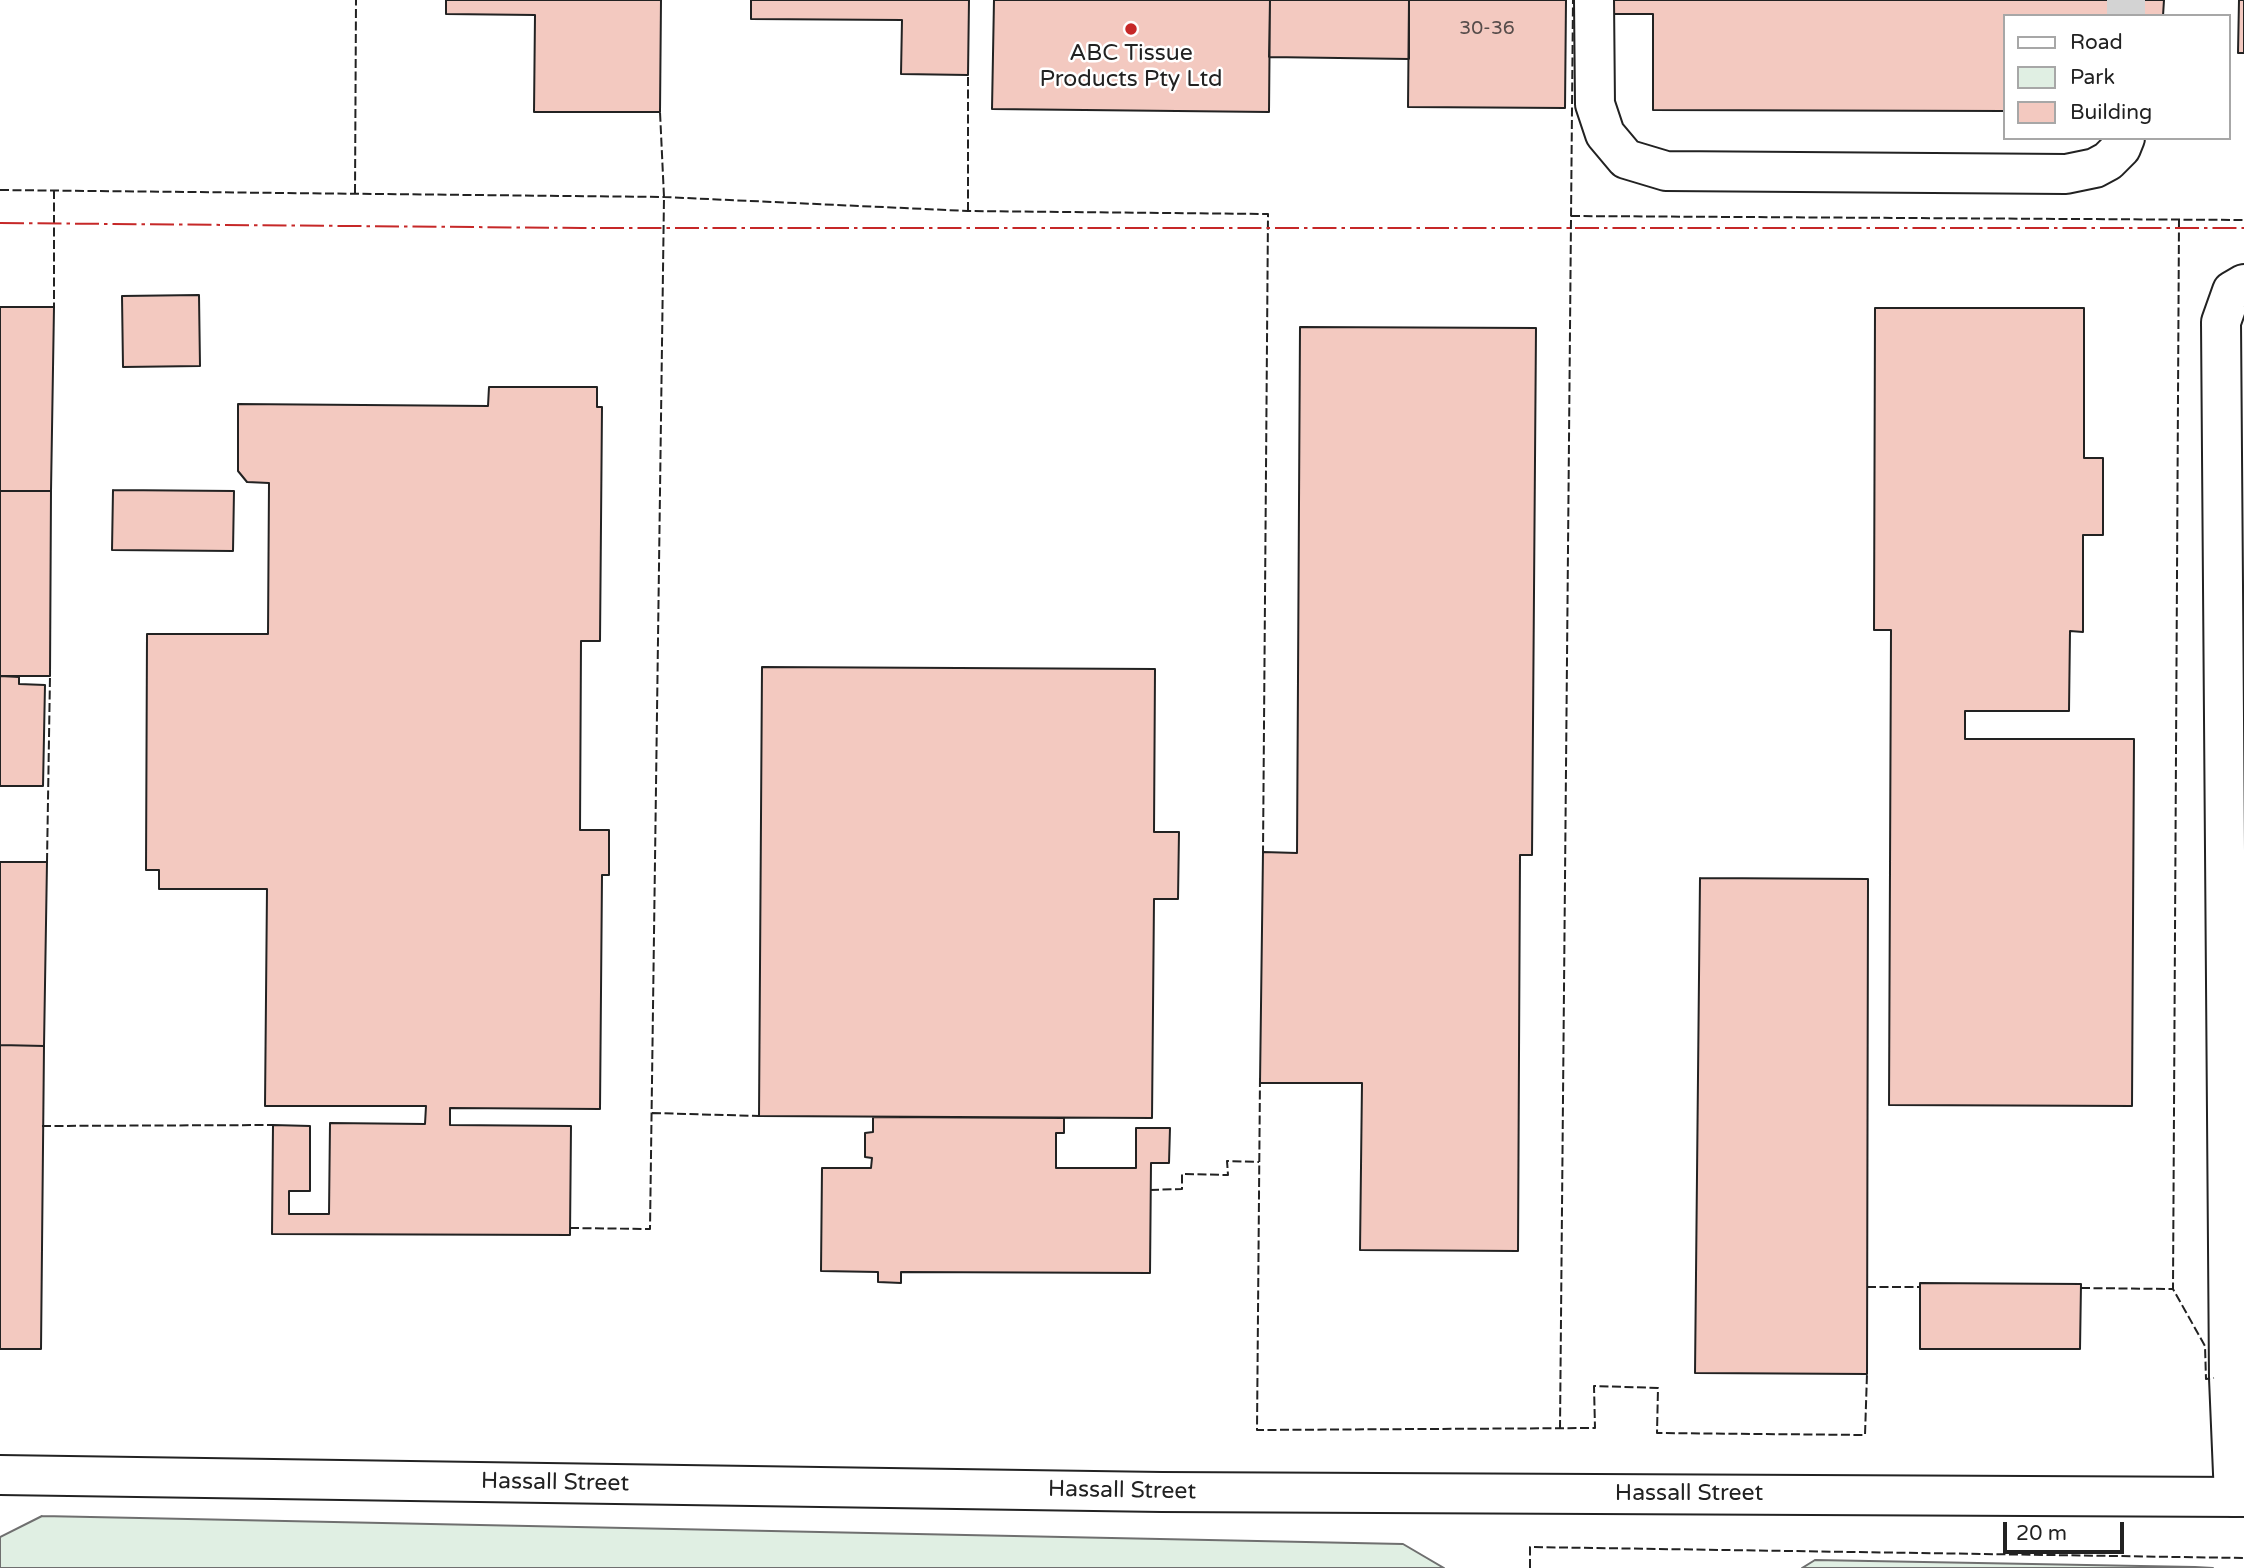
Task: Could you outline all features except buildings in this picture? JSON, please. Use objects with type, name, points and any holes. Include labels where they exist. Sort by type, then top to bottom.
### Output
[{"type":"main road","points":[[1594,0],[1595,104],[1605,134],[1626,159],[1666,171],[2066,174],[2095,168],[2108,162],[2121,148],[2123,140]]},
{"type":"main road","points":[[2239,1497],[2229,1364],[2221,322],[2232,291],[2244,284]]},
{"type":"main road","name":"Hassall Street","points":[[0,1475],[1176,1492],[2239,1497]]},
{"type":"green space","points":[[42,1516],[1403,1544],[1444,1568],[0,1568],[0,1537]]},
{"type":"green space","points":[[1815,1560],[2195,1567],[2213,1568],[1802,1568]]},
{"type":"tunnel","points":[[2126,0],[2126,14]]},
{"type":"fence","points":[[355,193],[356,0]]},
{"type":"fence","points":[[1560,1429],[1573,0]]},
{"type":"fence","points":[[968,75],[968,211]]},
{"type":"fence","points":[[570,1228],[650,1229],[664,197],[660,112]]},
{"type":"fence","points":[[0,190],[664,197],[968,211],[1268,214],[1263,854]]},
{"type":"fence","points":[[54,190],[54,307]]},
{"type":"fence","points":[[1571,216],[2244,220]]},
{"type":"fence","points":[[2179,220],[2173,1289],[2205,1346],[2206,1379],[2214,1378]]},
{"type":"fence","points":[[47,862],[50,676]]},
{"type":"fence","points":[[1260,1078],[1257,1430],[1595,1428],[1594,1386],[1658,1388],[1657,1433],[1865,1435],[1867,1374]]},
{"type":"fence","points":[[652,1113],[759,1116]]},
{"type":"fence","points":[[42,1126],[273,1125]]},
{"type":"fence","points":[[1150,1190],[1182,1189],[1182,1174],[1228,1175],[1227,1161],[1259,1162]]},
{"type":"fence","points":[[1867,1287],[1920,1287]]},
{"type":"fence","points":[[2081,1288],[2173,1289]]},
{"type":"fence","points":[[1530,1568],[1530,1547],[2244,1558]]},
{"type":"power","points":[[0,223],[582,228],[2244,228]]},
{"type":"place","name":"ABC Tissue Products Pty Ltd","points":[[1131,29]]}]
